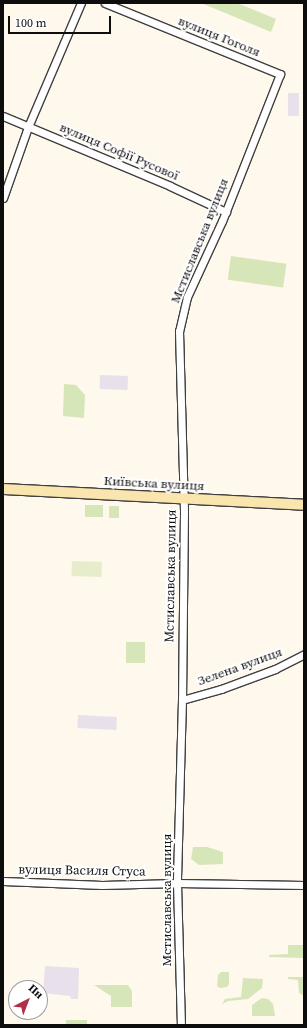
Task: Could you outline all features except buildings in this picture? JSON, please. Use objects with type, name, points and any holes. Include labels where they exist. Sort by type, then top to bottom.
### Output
[{"type":"main road","name":"Київська вулиця","points":[[3,490],[304,505]]},
{"type":"street","points":[[3,198],[28,127],[81,3]]},
{"type":"street","name":"вулиця Гоголя","points":[[105,3],[280,74]]},
{"type":"street","name":"Мстиславська вулиця","points":[[181,1025],[177,883],[182,700],[184,499],[179,332],[187,297],[226,212],[280,74]]},
{"type":"street","name":"вулиця Софії Русової","points":[[3,116],[170,186],[226,212]]},
{"type":"street","name":"Зелена вулиця","points":[[182,700],[221,689],[268,672],[304,654]]},
{"type":"street","name":"вулиця Василя Стуса","points":[[3,881],[102,885],[177,883],[304,885]]},
{"type":"shaded area","points":[[288,93],[299,93],[299,116],[288,116]]},
{"type":"shaded area","points":[[100,375],[128,376],[127,390],[100,389]]},
{"type":"shaded area","points":[[78,715],[117,717],[116,730],[77,728]]},
{"type":"shaded area","points":[[45,966],[79,968],[78,999],[71,999],[70,996],[48,994],[48,980],[44,980]]},
{"type":"green space","points":[[201,3],[237,3],[276,19],[271,32]]},
{"type":"green space","points":[[231,256],[286,264],[283,288],[228,280]]},
{"type":"green space","points":[[64,384],[76,385],[85,395],[84,418],[63,416]]},
{"type":"green space","points":[[85,505],[103,505],[103,517],[85,517]]},
{"type":"green space","points":[[109,506],[119,506],[119,518],[109,518]]},
{"type":"green space","points":[[72,561],[102,562],[101,577],[71,576]]},
{"type":"green space","points":[[126,642],[145,642],[145,663],[126,663]]},
{"type":"green space","points":[[193,847],[207,847],[223,852],[223,864],[199,865],[191,859]]},
{"type":"green space","points":[[288,945],[304,945],[304,958],[269,957],[269,955],[288,954]]},
{"type":"green space","points":[[221,972],[229,972],[229,984],[227,987],[220,988],[217,986],[218,975]]},
{"type":"green space","points":[[288,977],[304,977],[304,996],[299,993],[298,980],[288,979]]},
{"type":"green space","points":[[243,978],[263,979],[262,988],[248,999],[228,1001],[222,1004],[225,999],[241,997]]},
{"type":"green space","points":[[94,985],[128,985],[132,991],[132,1007],[111,1007],[111,996]]},
{"type":"green space","points":[[262,998],[268,999],[273,1004],[275,1016],[252,1016],[252,1005]]},
{"type":"green space","points":[[66,1020],[87,1020],[87,1025],[66,1025]]}]
